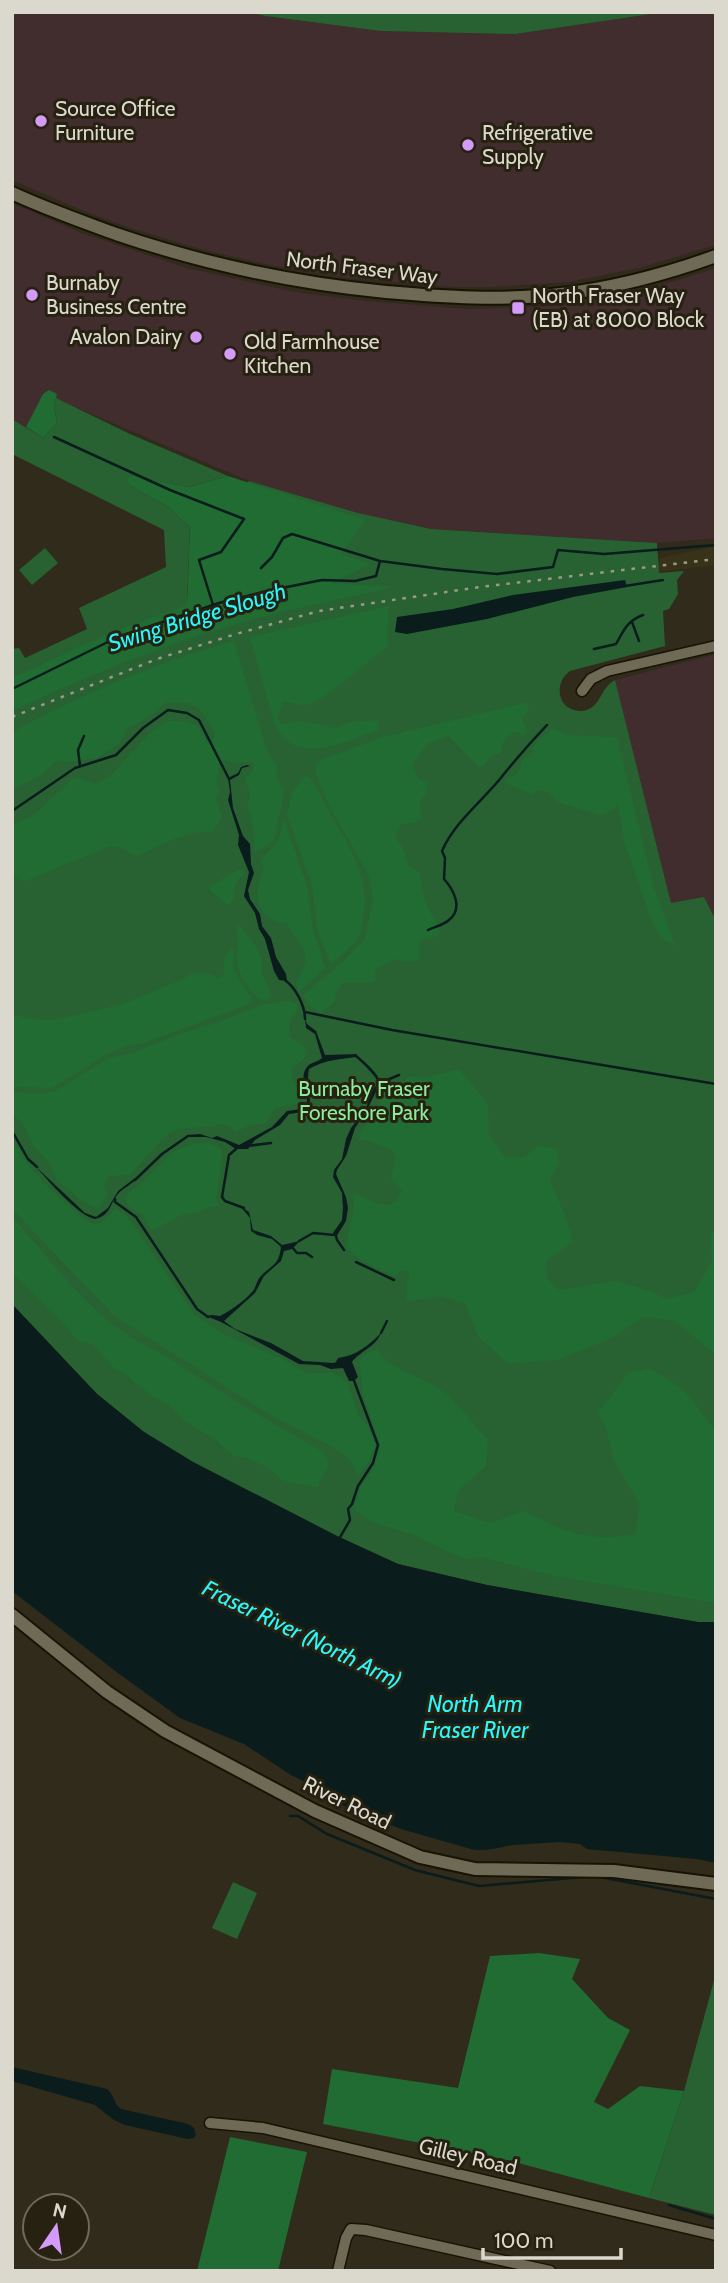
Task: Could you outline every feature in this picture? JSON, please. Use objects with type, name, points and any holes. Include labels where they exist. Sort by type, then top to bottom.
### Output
[{"type":"street","name":"North Fraser Way","points":[[12,193],[139,241],[240,270],[338,288],[432,297],[501,298],[580,292],[669,272],[716,256]]},
{"type":"street","points":[[582,691],[591,679],[607,671],[716,646]]},
{"type":"street","name":"River Road","points":[[12,1615],[107,1692],[165,1731],[315,1811],[420,1857],[475,1869],[614,1871],[716,1884]]},
{"type":"street","name":"Gilley Road","points":[[210,2123],[263,2128],[716,2235]]},
{"type":"street","points":[[338,2271],[345,2238],[351,2229],[366,2230],[550,2271]]},
{"type":"shaded area","points":[[12,12],[248,12],[381,31],[515,34],[665,12],[716,12],[716,245],[639,268],[568,282],[451,287],[349,278],[274,266],[204,250],[130,228],[12,180]]},
{"type":"shaded area","points":[[12,203],[84,234],[187,268],[295,292],[366,301],[467,309],[535,307],[605,298],[716,268],[716,538],[657,543],[431,529],[358,513],[249,481],[44,394],[26,427],[12,419]]},
{"type":"shaded area","points":[[716,546],[716,565],[335,612],[638,563]]},
{"type":"shaded area","points":[[716,654],[716,921],[671,904],[615,680]]},
{"type":"green space","points":[[248,12],[665,12],[515,34],[381,31]]},
{"type":"green space","points":[[49,390],[57,394],[54,407],[57,423],[43,438],[26,427],[43,394]]},
{"type":"green space","name":"Burnaby Fraser Foreshore Park","points":[[56,398],[130,434],[228,476],[188,487],[129,475],[131,486],[168,507],[190,527],[187,601],[195,549],[249,481],[358,513],[431,529],[657,543],[659,573],[684,571],[677,580],[678,594],[669,609],[663,611],[665,646],[570,671],[561,682],[560,695],[566,706],[580,711],[587,710],[615,680],[671,903],[704,897],[716,921],[716,1622],[698,1622],[487,1585],[398,1564],[337,1536],[193,1462],[144,1432],[97,1394],[12,1304],[12,649],[19,648],[25,658],[87,629],[79,608],[166,567],[164,530],[12,454],[12,419],[43,438],[57,423],[54,407]]},
{"type":"green space","points":[[129,475],[188,487],[228,476],[365,520],[341,554],[370,564],[332,583],[394,587],[275,614],[195,637],[102,671],[12,711],[12,678],[112,632],[187,605],[190,527],[168,507],[131,486],[127,480]]},
{"type":"green space","points":[[45,548],[58,563],[32,585],[19,570]]},
{"type":"green space","points":[[389,606],[389,645],[336,688],[314,702],[304,705],[284,701],[277,719],[283,724],[301,721],[335,728],[351,722],[378,720],[378,730],[320,748],[306,749],[293,745],[282,736],[274,721],[250,637]]},
{"type":"green space","points":[[234,641],[267,752],[278,768],[278,780],[285,789],[274,840],[255,853],[252,821],[247,804],[250,794],[245,777],[252,772],[254,764],[224,760],[219,763],[217,784],[220,793],[216,798],[222,817],[213,832],[193,833],[164,843],[137,857],[122,848],[110,846],[26,881],[18,879],[12,871],[12,826],[36,813],[74,777],[95,784],[109,777],[150,733],[167,721],[183,721],[197,725],[207,742],[212,744],[215,733],[201,711],[191,704],[165,703],[153,714],[127,729],[119,744],[97,758],[57,761],[41,775],[12,790],[12,732],[121,680]]},
{"type":"green space","points":[[527,702],[529,712],[522,717],[527,731],[523,736],[517,732],[507,737],[501,753],[491,756],[482,768],[449,736],[427,744],[412,765],[418,778],[427,783],[426,793],[420,802],[422,819],[401,824],[395,837],[403,848],[408,866],[420,873],[426,902],[440,928],[438,936],[420,940],[419,960],[406,962],[395,959],[376,969],[374,982],[344,982],[336,992],[335,1001],[321,1013],[311,1007],[302,996],[345,960],[365,938],[373,898],[369,875],[331,809],[317,778],[315,765],[319,761],[380,738]]},
{"type":"green space","points":[[554,728],[566,735],[617,737],[654,888],[675,945],[659,935],[650,916],[624,841],[618,804],[601,815],[559,803],[548,792],[539,790],[532,794],[505,783],[507,778],[518,772],[522,760],[533,753],[532,748],[539,739]]},
{"type":"green space","points":[[308,776],[357,862],[364,886],[364,912],[360,935],[331,964],[317,929],[312,885],[287,814],[292,793],[303,777]]},
{"type":"green space","points":[[284,819],[307,886],[313,929],[325,968],[299,992],[296,984],[305,958],[302,946],[287,924],[280,923],[264,913],[257,895],[263,870],[261,860],[278,841]]},
{"type":"green space","points":[[237,870],[244,873],[234,890],[234,899],[227,905],[209,887]]},
{"type":"green space","points":[[238,925],[261,957],[262,972],[271,994],[271,998],[264,1001],[249,989],[239,970]]},
{"type":"green space","points":[[230,947],[234,951],[233,970],[252,1003],[144,1043],[127,1046],[106,1055],[52,1088],[12,1087],[12,1014],[53,1020],[123,1004],[192,973],[209,974],[219,978],[224,974],[224,962]]},
{"type":"green space","points":[[289,1001],[298,1005],[297,1012],[290,1019],[289,1036],[303,1046],[307,1053],[302,1061],[292,1067],[292,1076],[301,1099],[297,1104],[275,1108],[266,1123],[248,1126],[236,1132],[222,1124],[173,1131],[157,1144],[130,1175],[108,1176],[104,1186],[107,1195],[101,1206],[96,1208],[80,1199],[57,1180],[50,1164],[33,1146],[23,1123],[12,1115],[12,1092],[55,1091],[109,1058],[135,1052],[261,1005]]},
{"type":"green space","points":[[459,1069],[488,1104],[489,1135],[506,1158],[525,1157],[537,1146],[556,1148],[559,1163],[550,1179],[573,1242],[546,1261],[547,1278],[559,1290],[616,1281],[667,1299],[694,1292],[712,1261],[710,1235],[716,1226],[716,1356],[674,1321],[644,1317],[607,1340],[557,1360],[509,1364],[479,1338],[465,1303],[441,1296],[406,1302],[409,1272],[400,1271],[395,1277],[351,1252],[346,1246],[354,1207],[353,1193],[377,1203],[390,1205],[397,1200],[402,1189],[391,1178],[396,1158],[392,1150],[371,1141],[359,1140],[365,1125],[379,1119],[382,1112],[379,1106],[384,1089],[403,1087],[408,1076],[425,1078]]},
{"type":"green space","points":[[12,1137],[38,1176],[89,1221],[101,1223],[116,1208],[127,1216],[195,1315],[221,1333],[283,1359],[306,1373],[330,1373],[340,1376],[348,1384],[358,1415],[368,1426],[375,1445],[369,1462],[358,1476],[352,1462],[343,1453],[274,1417],[114,1316],[12,1209]]},
{"type":"green space","points":[[194,1143],[208,1143],[221,1148],[216,1201],[220,1206],[184,1214],[151,1231],[143,1215],[128,1206],[125,1200],[128,1192],[137,1188],[173,1152]]},
{"type":"green space","points":[[12,1217],[72,1286],[111,1323],[322,1451],[327,1458],[328,1467],[319,1487],[290,1483],[267,1467],[250,1459],[234,1456],[216,1440],[185,1421],[169,1405],[152,1396],[121,1371],[117,1371],[92,1344],[78,1341],[60,1319],[12,1273]]},
{"type":"green space","points":[[377,1349],[398,1369],[442,1391],[488,1439],[486,1466],[458,1491],[454,1511],[491,1523],[523,1511],[564,1530],[589,1536],[635,1534],[640,1504],[615,1463],[605,1425],[598,1413],[628,1373],[649,1368],[683,1389],[716,1428],[716,1603],[555,1576],[481,1557],[464,1559],[414,1535],[372,1522],[354,1509],[360,1488],[375,1466],[380,1445],[363,1395],[359,1361]]},
{"type":"green space","points":[[233,1882],[257,1893],[237,1939],[212,1928]]},
{"type":"green space","points":[[539,1953],[580,1959],[572,1979],[608,2018],[630,2030],[594,2102],[608,2109],[640,2086],[684,2091],[649,2198],[503,2159],[323,2124],[332,2069],[458,2088],[490,1956]]},
{"type":"green space","points":[[716,1973],[716,2215],[649,2198],[684,2091]]},
{"type":"green space","points":[[230,2137],[307,2152],[278,2271],[197,2271]]},
{"type":"water","points":[[625,580],[627,587],[573,597],[487,619],[407,634],[395,632],[397,617],[453,609],[513,595]]},
{"type":"water","points":[[250,766],[242,768],[239,775],[230,780],[233,808],[243,836],[250,844],[254,873],[248,890],[250,899],[260,914],[262,926],[271,938],[287,981],[279,980],[274,971],[255,913],[244,896],[249,872],[238,845],[239,835],[228,800],[228,778],[238,773],[241,767]]},
{"type":"water","points":[[305,1018],[307,1024],[316,1031],[325,1055],[357,1054],[356,1057],[327,1062],[309,1069],[310,1099],[306,1109],[289,1114],[280,1125],[255,1140],[248,1149],[236,1149],[225,1142],[206,1137],[187,1137],[200,1134],[212,1138],[217,1136],[239,1145],[272,1127],[287,1111],[302,1109],[307,1101],[303,1079],[305,1071],[309,1065],[322,1058],[315,1034],[306,1028]]},
{"type":"water","points":[[381,1081],[366,1112],[355,1128],[346,1156],[337,1170],[348,1208],[346,1221],[336,1237],[333,1233],[342,1220],[343,1208],[342,1193],[333,1177],[334,1170],[342,1159],[351,1128],[365,1110],[374,1088]]},
{"type":"water","points":[[35,1166],[85,1213],[96,1217],[108,1208],[118,1191],[137,1179],[118,1194],[107,1212],[95,1219],[88,1216],[72,1205]]},
{"type":"water","points":[[240,1206],[249,1212],[253,1230],[271,1236],[282,1245],[300,1241],[292,1249],[284,1251],[281,1261],[264,1276],[255,1293],[224,1321],[235,1329],[271,1343],[303,1361],[336,1362],[338,1358],[362,1349],[381,1333],[376,1342],[352,1362],[358,1377],[354,1381],[349,1381],[343,1368],[299,1364],[206,1316],[220,1316],[245,1299],[260,1277],[276,1262],[280,1253],[281,1247],[272,1239],[251,1231],[250,1218]]},
{"type":"water","name":"North Arm Fraser River","points":[[12,1304],[97,1394],[144,1432],[193,1462],[337,1536],[398,1564],[487,1585],[698,1622],[716,1622],[716,1865],[529,1848],[455,1851],[378,1825],[309,1791],[241,1747],[180,1723],[12,1596]]},
{"type":"water","points":[[12,2067],[107,2089],[121,2109],[188,2124],[194,2128],[196,2135],[188,2139],[125,2125],[95,2105],[12,2081]]},
{"type":"pier","points":[[12,1591],[180,1718],[244,1744],[291,1775],[305,1782],[318,1783],[322,1793],[344,1806],[401,1829],[483,1851],[513,1845],[560,1842],[580,1844],[587,1849],[697,1859],[716,1863],[716,1869],[529,1852],[454,1854],[377,1828],[307,1794],[240,1750],[179,1726],[109,1680],[12,1600]]},
{"type":"waterway","points":[[54,437],[170,490],[244,519],[221,552],[199,560],[213,605]]},
{"type":"waterway","points":[[261,568],[272,557],[283,538],[292,534],[380,561],[497,574],[553,567],[558,550],[604,554],[716,545]]},
{"type":"waterway","name":"Swing Bridge Slough","points":[[12,689],[118,637],[219,603],[267,591],[322,580],[355,581],[376,576],[380,561]]},
{"type":"waterway","points":[[625,586],[663,580]]},
{"type":"waterway","points":[[594,649],[616,644],[630,623],[643,615]]},
{"type":"waterway","points":[[632,622],[639,641]]},
{"type":"waterway","points":[[12,811],[75,768],[116,755],[143,728],[168,710],[187,713],[199,720],[229,779]]},
{"type":"waterway","points":[[428,930],[447,922],[456,910],[456,899],[444,879],[445,858],[442,851],[447,841],[547,725]]},
{"type":"waterway","points":[[80,766],[78,750],[84,736]]},
{"type":"waterway","points":[[285,980],[299,998],[305,1019]]},
{"type":"waterway","points":[[305,1012],[392,1030],[716,1084]]},
{"type":"waterway","points":[[355,1055],[380,1083]]},
{"type":"waterway","points":[[380,1083],[399,1075]]},
{"type":"waterway","points":[[12,1131],[28,1159],[37,1167]]},
{"type":"waterway","points":[[135,1180],[162,1154],[188,1136]]},
{"type":"waterway","points":[[247,1146],[271,1143]]},
{"type":"waterway","points":[[236,1149],[229,1155],[222,1197],[225,1201],[244,1208]]},
{"type":"waterway","points":[[115,1199],[115,1202],[136,1217],[197,1309],[208,1317]]},
{"type":"waterway","points":[[335,1232],[344,1250]]},
{"type":"waterway","points":[[299,1241],[313,1233],[335,1235]]},
{"type":"waterway","points":[[292,1247],[297,1253],[306,1253],[312,1257]]},
{"type":"waterway","points":[[356,1262],[394,1280]]},
{"type":"waterway","points":[[381,1333],[387,1321]]},
{"type":"waterway","points":[[339,1539],[350,1520],[348,1509],[358,1486],[373,1463],[378,1445],[353,1378]]},
{"type":"waterway","points":[[290,1816],[298,1816],[327,1834],[415,1870],[479,1886],[594,1876]]},
{"type":"waterway","points":[[600,1877],[716,1899]]},
{"type":"waterway","points":[[669,2205],[716,2219]]},
{"type":"railway","points":[[12,717],[157,659],[319,611],[480,587],[716,559]]},
{"type":"place","name":"Source Office Furniture","points":[[41,121]]},
{"type":"place","name":"Refrigerative Supply","points":[[468,145]]},
{"type":"place","name":"Burnaby Business Centre","points":[[32,295]]},
{"type":"place","name":"North Fraser Way (EB) at 8000 Block","points":[[518,308]]},
{"type":"place","name":"Avalon Dairy","points":[[196,337]]},
{"type":"place","name":"Old Farmhouse Kitchen","points":[[230,354]]},
{"type":"water label","name":"Fraser River (North Arm)","points":[[302,1634]]}]
